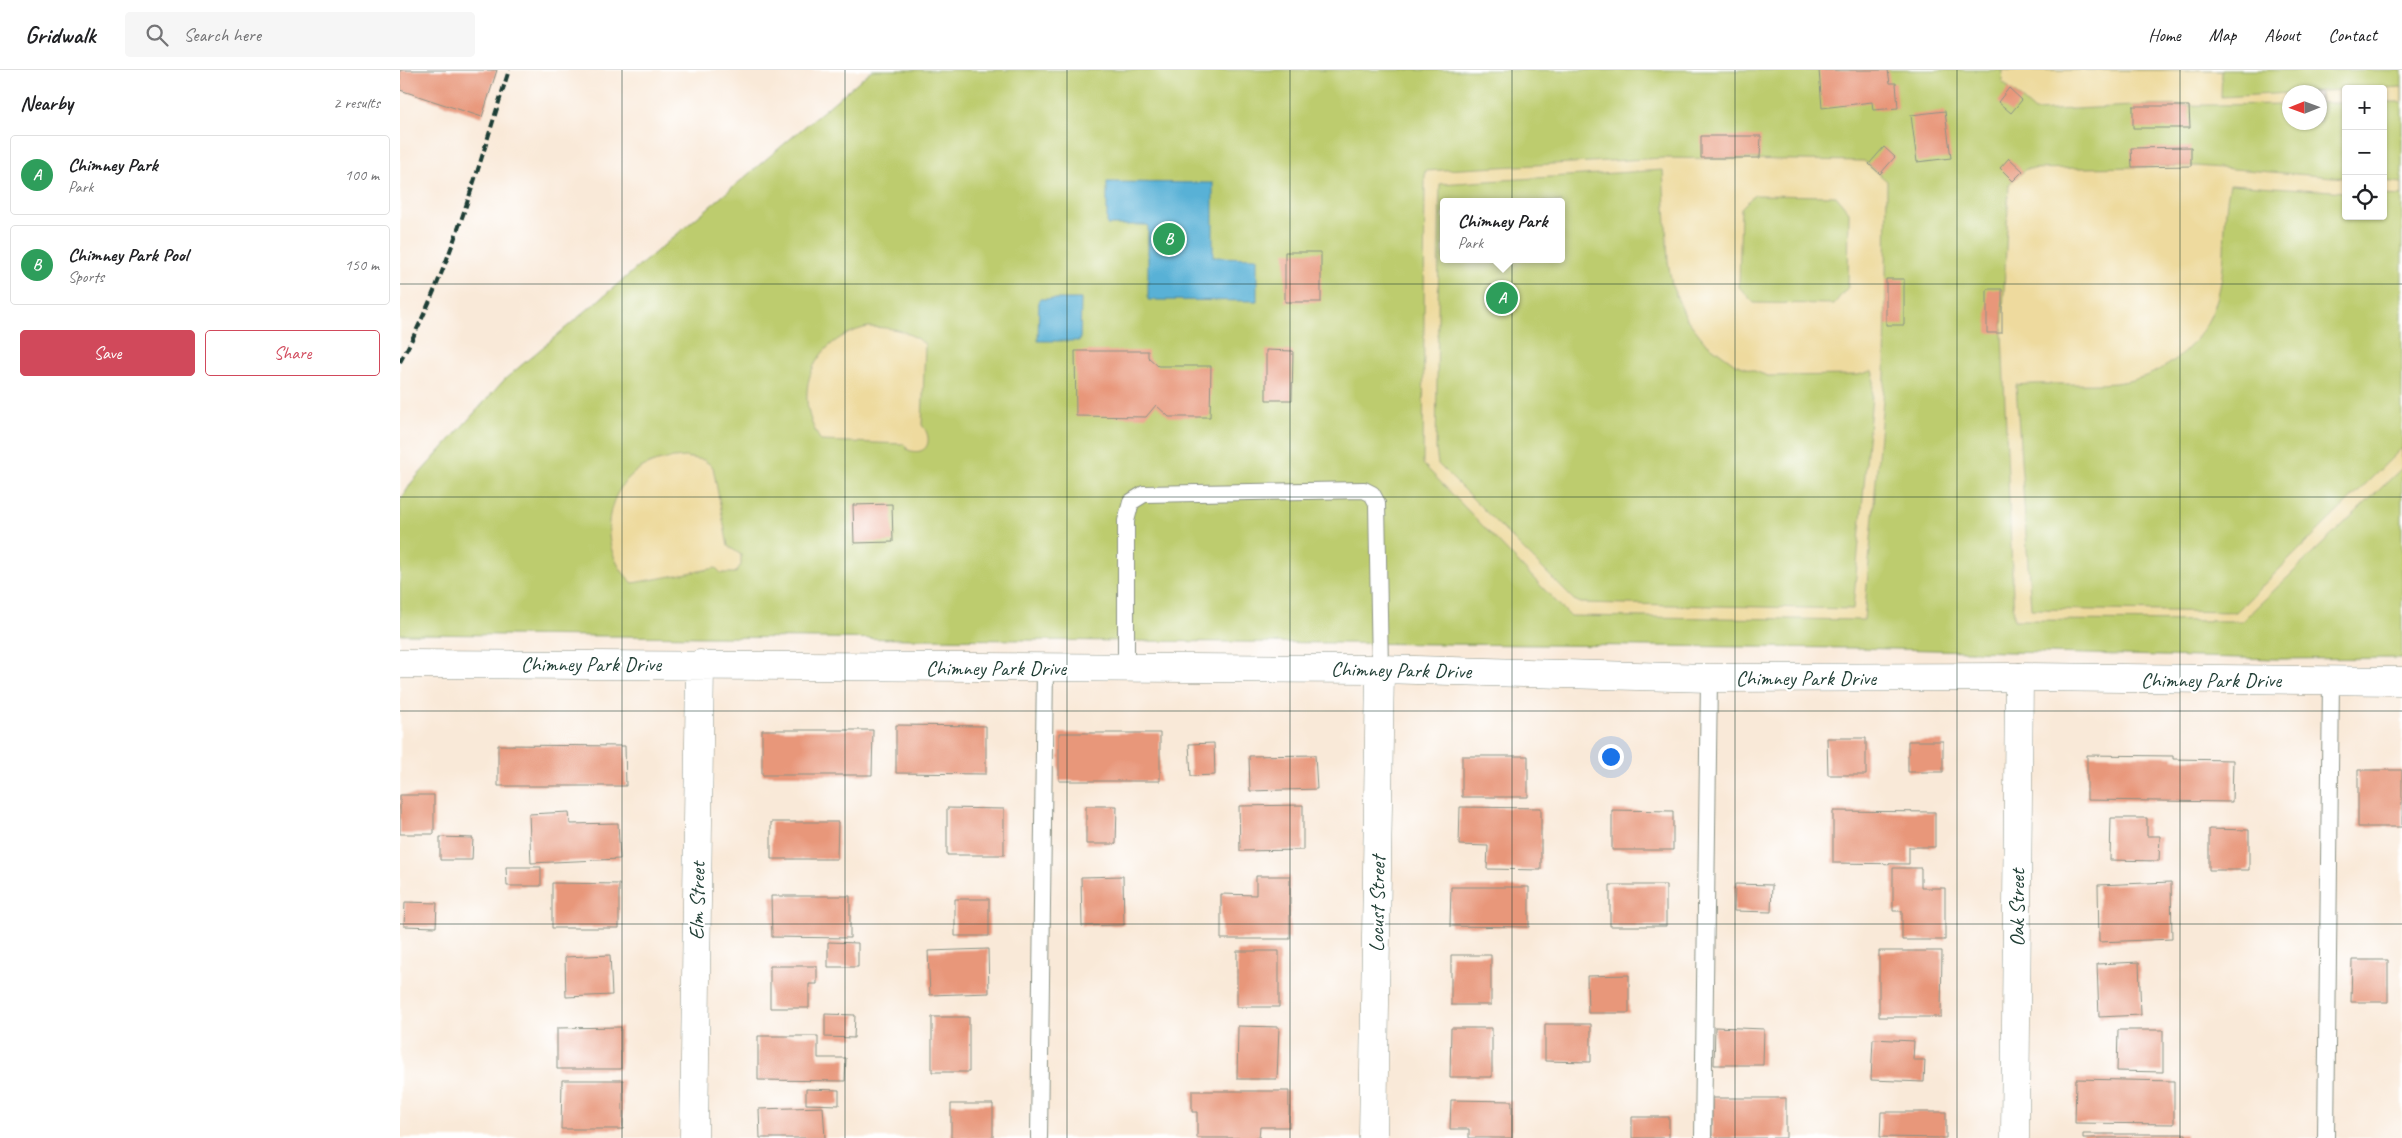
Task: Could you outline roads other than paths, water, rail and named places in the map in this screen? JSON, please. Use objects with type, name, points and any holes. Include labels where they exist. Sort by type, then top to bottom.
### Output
[{"type":"street","name":"Chimney Park Drive","points":[[400,664],[700,664],[1380,669],[1709,678],[2018,677],[2402,681]]},
{"type":"street","name":"Elm Street","points":[[694,1138],[700,664]]},
{"type":"street","name":"Locust Street","points":[[1374,1138],[1380,669]]},
{"type":"street","name":"Oak Street","points":[[2015,1138],[2018,677]]},
{"type":"lane","points":[[1126,668],[1126,521],[1131,502],[1144,494],[1364,490],[1372,494],[1376,502],[1380,669]]},
{"type":"lane","points":[[1039,1138],[1045,668]]},
{"type":"lane","points":[[1703,1138],[1709,678]]},
{"type":"lane","points":[[2326,1138],[2330,680]]},
{"type":"water","points":[[1107,182],[1213,183],[1213,257],[1257,258],[1257,301],[1148,300],[1148,225],[1107,225]]},
{"type":"water","points":[[1039,299],[1081,299],[1080,341],[1038,341]]},
{"type":"railway","points":[[400,362],[434,292],[462,219],[509,70]]},
{"type":"place","name":"Chimney Park Pool","points":[[1169,239]]},
{"type":"place","name":"Chimney Park","points":[[1502,298]]}]
